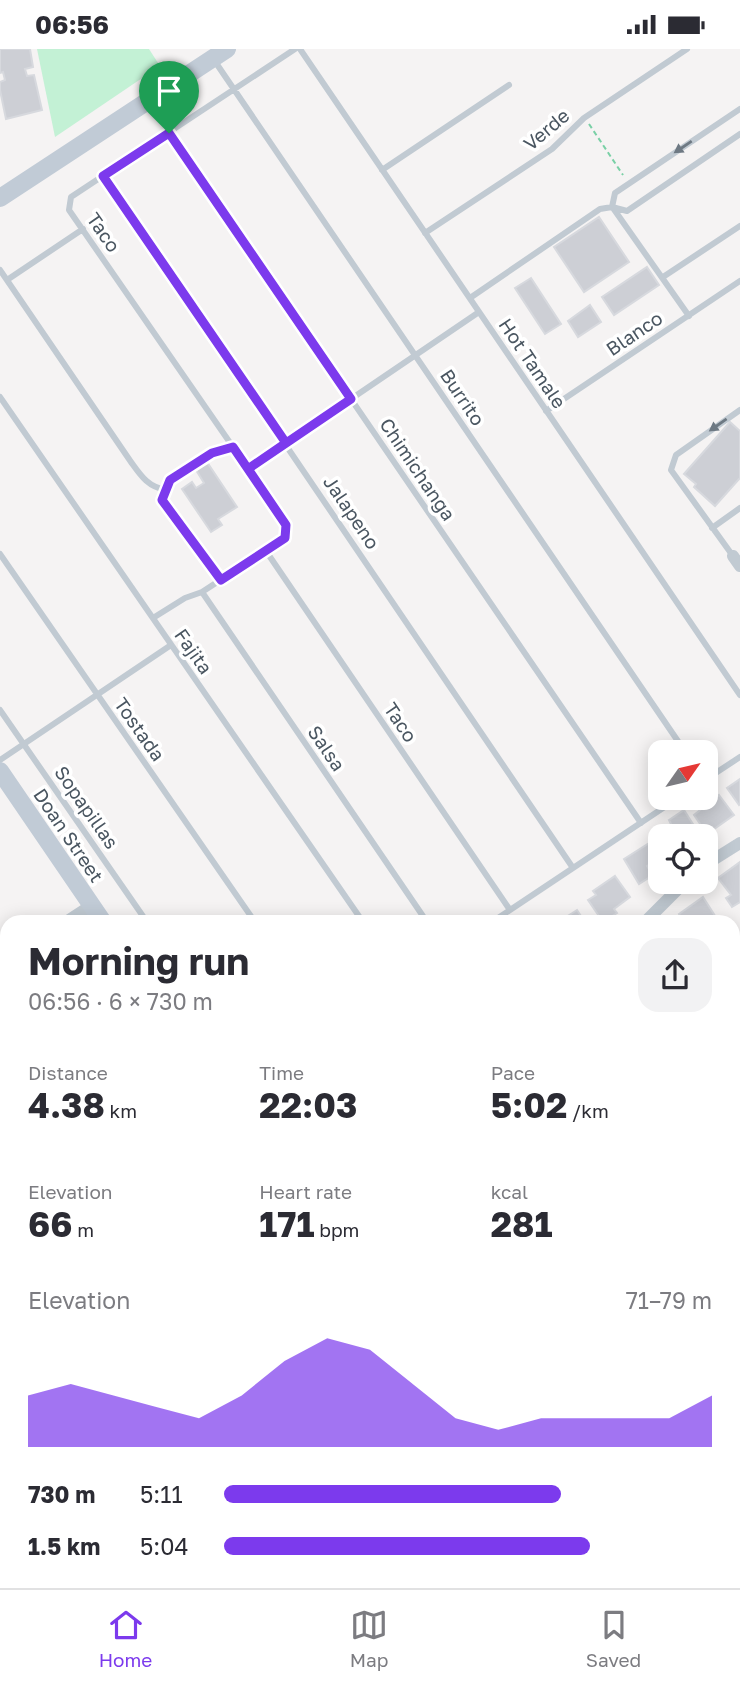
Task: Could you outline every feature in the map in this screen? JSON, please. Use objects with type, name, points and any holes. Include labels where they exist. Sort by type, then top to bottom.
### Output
[{"type":"street","points":[[0,198],[220,54]]},
{"type":"street","name":"Doan Street","points":[[0,771],[96,915]]},
{"type":"street","points":[[718,857],[740,843]]},
{"type":"street","points":[[652,915],[673,894]]},
{"type":"lane","points":[[103,176],[297,49]]},
{"type":"lane","name":"Hot Tamale","points":[[297,49],[740,695]]},
{"type":"lane","name":"Verde","points":[[425,233],[552,149],[584,118],[687,49]]},
{"type":"lane","name":"Burrito","points":[[220,54],[234,89],[677,740]]},
{"type":"lane","points":[[382,170],[509,85]]},
{"type":"lane","points":[[689,316],[612,207],[615,193],[740,109]]},
{"type":"lane","name":"Chimichanga","points":[[169,133],[641,823]]},
{"type":"lane","points":[[470,298],[600,209],[612,207],[627,211],[740,134]]},
{"type":"lane","name":"Taco","points":[[103,176],[71,197],[69,210],[286,525],[285,538],[266,551],[510,910]]},
{"type":"lane","name":"Jalapeno","points":[[103,176],[573,868]]},
{"type":"lane","points":[[663,277],[740,226]]},
{"type":"lane","points":[[6,280],[83,229]]},
{"type":"lane","points":[[0,270],[146,483],[156,489],[166,490]]},
{"type":"lane","name":"Blanco","points":[[546,411],[740,281]]},
{"type":"lane","points":[[248,469],[479,312]]},
{"type":"lane","name":"Fajita","points":[[0,397],[358,915]]},
{"type":"lane","points":[[737,561],[671,470],[676,455],[740,410]]},
{"type":"lane","points":[[221,580],[162,500],[170,480],[201,460],[233,447]]},
{"type":"lane","points":[[712,528],[740,508]]},
{"type":"lane","points":[[153,618],[186,598],[202,592],[266,551]]},
{"type":"lane","name":"Tostada","points":[[0,554],[250,915]]},
{"type":"lane","name":"Salsa","points":[[202,592],[422,915]]},
{"type":"lane","points":[[0,759],[171,645]]},
{"type":"lane","name":"Sopapillas","points":[[0,710],[142,915]]},
{"type":"lane","points":[[718,771],[740,757]]},
{"type":"lane","points":[[502,915],[660,810]]},
{"type":"path","points":[[584,118],[629,184]]},
{"type":"green space","points":[[37,49],[149,49],[160,66],[55,137]]},
{"type":"building","points":[[0,49],[30,49],[33,67],[25,69],[27,76],[34,75],[42,110],[6,119],[0,90],[0,82],[5,80],[3,72],[0,73]]},
{"type":"building","points":[[599,217],[629,262],[584,292],[554,247]]},
{"type":"building","points":[[647,267],[659,285],[614,315],[602,297]]},
{"type":"building","points":[[531,278],[561,324],[545,334],[515,288]]},
{"type":"building","points":[[590,305],[601,322],[578,337],[568,321]]},
{"type":"building","points":[[730,422],[740,431],[740,478],[715,506],[684,474]]},
{"type":"building","points":[[207,462],[237,507],[218,519],[222,525],[211,532],[182,489],[192,482],[196,488],[204,483],[196,470]]},
{"type":"building","points":[[740,779],[740,804],[739,805],[727,788]]},
{"type":"building","points":[[718,796],[734,815],[718,826],[718,824],[700,824],[694,815],[700,810],[718,810]]},
{"type":"building","points":[[684,810],[693,824],[671,824],[669,820]]},
{"type":"building","points":[[648,844],[648,878],[639,884],[624,859]]},
{"type":"building","points":[[740,862],[740,902],[732,907],[726,898],[731,895],[718,878]]},
{"type":"building","points":[[615,876],[630,897],[614,909],[617,913],[614,915],[598,915],[588,900],[596,895],[593,891]]},
{"type":"building","points":[[703,897],[715,915],[680,915]]},
{"type":"route","points":[[169,133],[103,176],[286,443],[248,469],[286,525],[285,538],[221,580],[162,500],[170,480],[212,453],[233,447],[248,469],[351,399],[169,133]]}]
